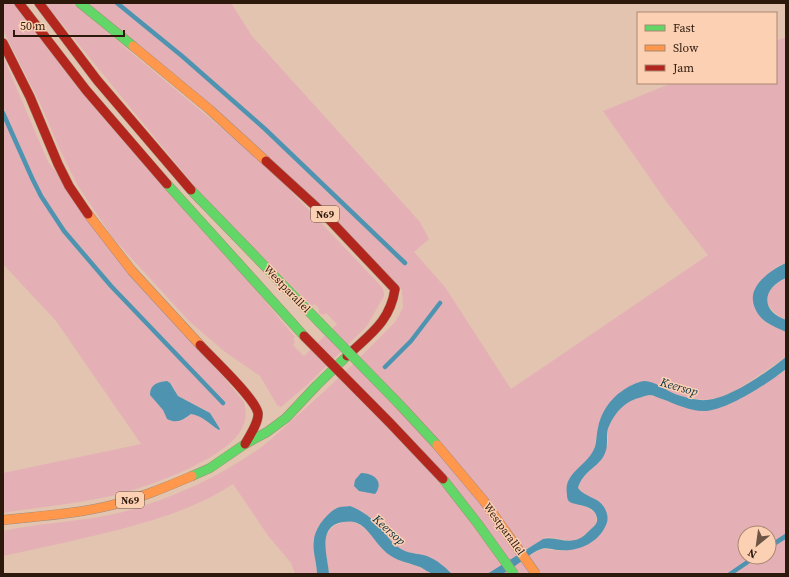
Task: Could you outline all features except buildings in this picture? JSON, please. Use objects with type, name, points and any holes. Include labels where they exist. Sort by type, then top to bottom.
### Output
[{"type":"main road","name":"Westparallel","points":[[19,3],[36,27],[95,101],[173,191],[304,336],[441,477],[480,526],[514,574]]},
{"type":"main road","name":"Westparallel","points":[[39,3],[97,80],[186,185],[402,408],[452,462],[499,521],[536,574]]},
{"type":"main road","name":"N69","points":[[3,520],[78,511],[111,505],[146,495],[210,468],[245,444],[267,432],[286,418],[317,385],[377,328],[390,311],[395,296],[395,289],[324,214],[215,114],[80,3]]},
{"type":"main road","name":"N69","points":[[3,43],[29,95],[69,186],[100,232],[149,290],[252,400],[258,414],[254,429],[245,444]]},
{"type":"shaded area","points":[[3,3],[15,3],[295,337],[293,339],[295,342],[293,345],[304,356],[337,324],[326,313],[324,315],[319,313],[319,309],[315,304],[312,306],[200,193],[45,3],[72,3],[266,165],[382,287],[384,296],[367,326],[307,385],[281,407],[277,405],[260,376],[225,352],[189,321],[113,238],[78,186],[60,150],[40,103],[3,30]]},
{"type":"shaded area","points":[[86,3],[231,3],[252,36],[420,222],[429,239],[414,252],[445,287],[511,389],[708,255],[668,204],[603,111],[670,84],[777,84],[777,41],[786,37],[786,263],[778,266],[765,277],[765,322],[786,332],[786,357],[737,390],[718,398],[706,400],[690,398],[674,394],[658,385],[622,391],[605,409],[600,419],[594,449],[591,455],[568,481],[585,506],[595,513],[597,523],[585,535],[572,541],[547,537],[487,574],[452,574],[436,563],[403,550],[392,543],[373,520],[360,510],[350,506],[317,530],[314,539],[314,549],[317,574],[295,574],[291,563],[269,537],[233,484],[190,507],[160,518],[114,531],[3,556],[3,531],[108,515],[141,507],[177,494],[211,478],[244,459],[270,440],[336,381],[395,322],[403,308],[402,290]]},
{"type":"shaded area","points":[[3,56],[48,162],[244,402],[246,417],[243,426],[235,438],[222,450],[204,461],[164,479],[126,492],[98,499],[3,513],[3,473],[141,444],[56,321],[3,264]],"holes":[[[173,387],[178,396],[207,411],[220,428],[219,430],[203,418],[191,414],[180,421],[167,419],[163,410],[150,395],[150,391]]]},
{"type":"shaded area","points":[[786,278],[786,320],[779,316],[769,306],[767,296],[776,284]]},
{"type":"shaded area","points":[[786,369],[786,574],[501,574],[541,549],[563,551],[606,525],[586,494],[581,492],[578,488],[584,475],[601,460],[608,444],[608,428],[614,415],[623,405],[635,398],[650,395],[694,410],[781,374]]},
{"type":"shaded area","points":[[350,521],[367,530],[385,551],[393,557],[433,574],[329,574],[326,548],[327,534],[332,528],[339,524]]},
{"type":"water","points":[[786,263],[786,278],[778,282],[772,288],[767,299],[768,305],[772,311],[786,320],[786,332],[762,319],[754,307],[753,293],[757,285],[764,277]]},
{"type":"water","points":[[786,357],[786,369],[779,375],[748,395],[715,409],[706,411],[695,410],[650,395],[626,404],[618,411],[609,426],[607,432],[607,446],[603,458],[587,473],[580,482],[578,488],[598,501],[604,507],[608,517],[605,527],[597,538],[585,546],[572,550],[541,549],[502,574],[487,574],[543,539],[551,538],[571,541],[585,535],[595,525],[597,518],[595,513],[588,507],[570,502],[567,496],[567,487],[572,475],[591,455],[594,449],[599,423],[606,407],[613,398],[624,389],[644,381],[648,381],[675,394],[695,399],[707,400],[727,395],[769,370]]},
{"type":"water","points":[[167,381],[170,383],[178,396],[210,413],[220,429],[219,430],[199,416],[191,414],[180,421],[167,419],[163,410],[150,395],[150,391],[155,384]]},
{"type":"water","points":[[361,473],[370,474],[378,482],[378,489],[375,494],[359,491],[354,486],[355,480]]},
{"type":"water","points":[[350,506],[360,510],[373,520],[392,542],[401,549],[427,556],[441,564],[452,574],[428,572],[420,567],[394,558],[383,549],[361,525],[350,521],[335,525],[329,529],[326,536],[326,551],[329,574],[317,574],[314,553],[315,535],[322,521],[329,513],[340,507]]},
{"type":"waterway","points":[[117,3],[182,56],[265,129],[405,263]]},
{"type":"waterway","points":[[3,113],[41,196],[64,231],[111,286],[223,403]]},
{"type":"waterway","points":[[385,367],[411,341],[440,303]]},
{"type":"waterway","points":[[777,542],[786,536]]},
{"type":"waterway","points":[[730,574],[743,565]]},
{"type":"traffic: fast","points":[[80,3],[133,46]]},
{"type":"traffic: fast","points":[[167,184],[304,336]]},
{"type":"traffic: fast","points":[[191,190],[319,322]]},
{"type":"traffic: fast","points":[[319,322],[437,445]]},
{"type":"traffic: fast","points":[[192,476],[210,468],[245,444],[267,432],[286,418],[347,356]]},
{"type":"traffic: fast","points":[[443,479],[514,574]]},
{"type":"traffic: slow","points":[[133,46],[209,109],[266,161]]},
{"type":"traffic: slow","points":[[88,214],[132,271],[200,345]]},
{"type":"traffic: slow","points":[[437,445],[484,501],[536,574]]},
{"type":"traffic: slow","points":[[3,520],[72,513],[112,505],[143,496],[192,476]]},
{"type":"traffic: jam","points":[[19,3],[86,90],[167,184]]},
{"type":"traffic: jam","points":[[39,3],[97,80],[191,190]]},
{"type":"traffic: jam","points":[[3,43],[30,97],[58,164],[69,186],[88,214]]},
{"type":"traffic: jam","points":[[266,161],[324,214],[395,289],[389,310],[384,319],[378,327],[347,356]]},
{"type":"traffic: jam","points":[[304,336],[443,479]]},
{"type":"traffic: jam","points":[[200,345],[223,368],[255,406],[258,413],[257,421],[245,444]]},
{"type":"water label","name":"Keersop","points":[[679,387]]},
{"type":"water label","name":"Keersop","points":[[389,530]]}]
